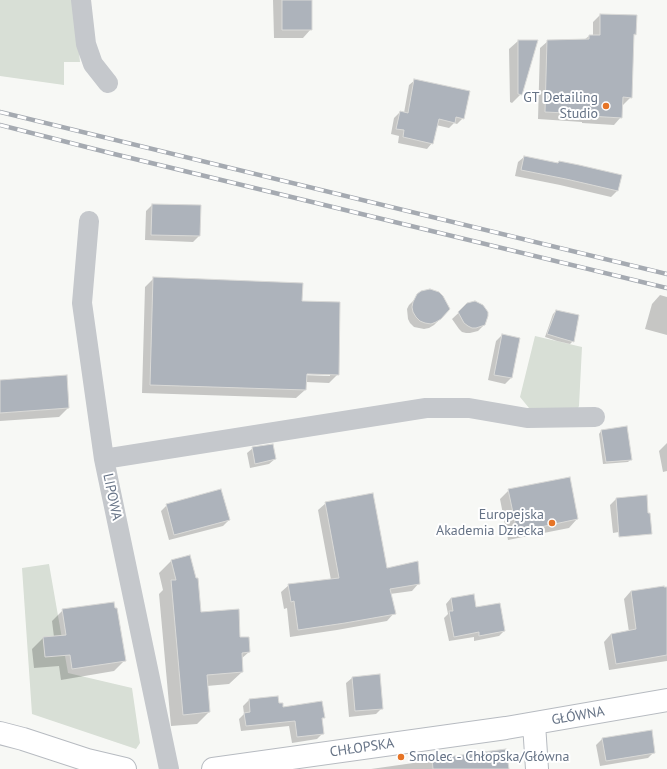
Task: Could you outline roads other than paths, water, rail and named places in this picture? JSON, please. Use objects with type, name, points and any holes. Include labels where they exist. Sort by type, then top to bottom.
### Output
[{"type":"street","points":[[81,0],[86,44],[93,64],[108,83]]},
{"type":"street","name":"LIPOWA","points":[[89,221],[82,303],[104,458],[169,769]]},
{"type":"street","points":[[104,458],[426,408],[469,408],[527,418],[595,417]]},
{"type":"street","name":"GŁÓWNA","points":[[537,769],[534,724],[667,700]]},
{"type":"street","name":"CHŁOPSKA","points":[[213,769],[534,724]]},
{"type":"street","points":[[0,733],[87,760],[125,769]]},
{"type":"railway","points":[[0,112],[667,274]]},
{"type":"railway","points":[[0,125],[667,288]]},
{"type":"place","name":"GT Detailing Studio","points":[[606,106]]},
{"type":"place","name":"Europejska Akademia Dziecka","points":[[552,523]]},
{"type":"place","name":"Smolec - Chłopska/Główna","points":[[401,757]]}]
